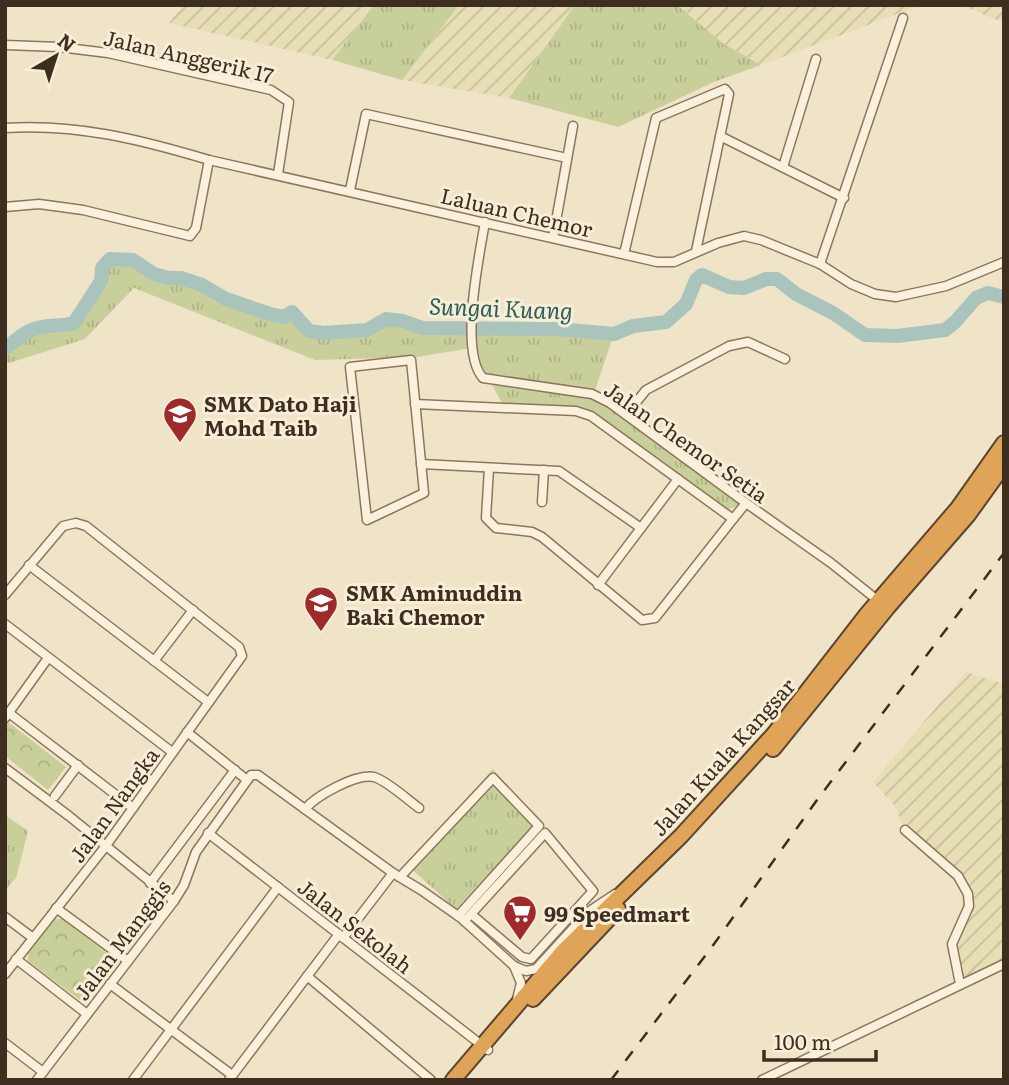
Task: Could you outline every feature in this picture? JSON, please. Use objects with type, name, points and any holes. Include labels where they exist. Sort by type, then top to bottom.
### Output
[{"type":"highway","name":"Jalan Kuala Kangsar","points":[[453,1080],[589,938],[726,802],[791,729],[1004,443]]},
{"type":"highway","name":"Jalan Kuala Kangsar","points":[[464,1080],[513,1010],[573,941],[681,836],[770,738],[883,604],[968,514],[1004,465]]},
{"type":"street","points":[[820,264],[903,18]]},
{"type":"street","name":"Jalan Anggerik 17","points":[[5,45],[59,47],[108,53],[271,90],[289,102],[278,174]]},
{"type":"street","points":[[783,167],[816,59]]},
{"type":"street","points":[[624,254],[656,117],[724,89],[728,90],[729,94],[696,251]]},
{"type":"street","points":[[350,190],[366,114],[567,158]]},
{"type":"street","points":[[552,238],[573,126]]},
{"type":"street","name":"Laluan Chemor","points":[[5,128],[75,128],[153,143],[209,160],[657,261],[674,262],[696,251],[744,236],[761,240],[820,264],[851,284],[875,294],[896,296],[946,286],[1004,262]]},
{"type":"street","points":[[720,135],[844,198]]},
{"type":"street","points":[[5,208],[38,204],[83,210],[190,236],[195,228],[209,160]]},
{"type":"street","name":"Jalan Chemor Setia","points":[[485,222],[472,313],[474,363],[483,378],[592,394],[626,415],[883,604]]},
{"type":"street","points":[[626,415],[646,390],[729,346],[748,342],[785,359]]},
{"type":"street","points":[[411,360],[415,404],[424,493],[367,520],[350,367],[411,360]]},
{"type":"street","points":[[415,404],[576,411],[592,415],[733,519]]},
{"type":"street","points":[[421,464],[559,471],[641,528]]},
{"type":"street","points":[[489,468],[486,518],[496,528],[532,532],[642,620],[655,618],[746,503]]},
{"type":"street","points":[[542,502],[544,470]]},
{"type":"street","points":[[598,584],[678,479]]},
{"type":"street","points":[[5,595],[63,526],[76,523],[86,527],[193,610],[154,661]]},
{"type":"street","points":[[29,565],[208,702]]},
{"type":"street","name":"Jalan Nangka","points":[[5,974],[105,847],[242,656],[239,647],[193,610]]},
{"type":"street","points":[[5,624],[172,752]]},
{"type":"street","points":[[48,658],[7,715],[133,808]]},
{"type":"street","points":[[187,732],[235,771],[249,777],[258,775],[397,875],[522,957],[531,960],[593,891],[545,833],[464,917]]},
{"type":"street","points":[[55,796],[78,765]]},
{"type":"street","points":[[5,768],[174,901]]},
{"type":"street","points":[[150,883],[235,771]]},
{"type":"street","points":[[305,809],[313,800],[335,788],[366,776],[376,777],[419,808]]},
{"type":"street","name":"Jalan Manggis","points":[[37,1080],[174,901],[184,886],[197,852],[249,777]]},
{"type":"street","points":[[110,984],[230,1077],[341,936],[493,778],[539,826],[464,917]]},
{"type":"street","points":[[905,830],[958,876],[968,894],[969,906],[952,944],[961,984]]},
{"type":"street","name":"Jalan Sekolah","points":[[208,834],[485,1048]]},
{"type":"street","points":[[133,1080],[278,887]]},
{"type":"street","points":[[514,967],[526,971],[536,969],[594,906],[626,889]]},
{"type":"street","points":[[56,908],[128,961]]},
{"type":"street","points":[[5,917],[33,938]]},
{"type":"street","points":[[464,917],[519,974],[521,983],[513,1010]]},
{"type":"street","points":[[514,967],[522,957]]},
{"type":"street","points":[[16,959],[87,1014]]},
{"type":"street","points":[[762,1080],[1004,964]]},
{"type":"street","points":[[307,976],[432,1080]]},
{"type":"street","points":[[5,1043],[43,1072]]},
{"type":"shaded area","points":[[183,5],[374,5],[332,60],[169,23]]},
{"type":"shaded area","points":[[459,5],[575,5],[509,98],[402,80]]},
{"type":"shaded area","points":[[677,5],[921,5],[761,65],[724,44]]},
{"type":"shaded area","points":[[961,5],[1004,5],[1004,23]]},
{"type":"shaded area","points":[[966,672],[1004,684],[1004,964],[960,984],[952,950],[969,906],[965,886],[905,830],[894,805],[873,782]]},
{"type":"green space","points":[[374,5],[459,5],[402,80],[332,60]]},
{"type":"green space","points":[[575,5],[677,5],[724,44],[761,65],[714,82],[618,127],[509,98]]},
{"type":"green space","points":[[110,259],[133,260],[154,274],[181,278],[202,285],[226,299],[270,314],[284,317],[292,312],[310,331],[323,333],[367,330],[386,319],[423,328],[558,329],[614,334],[593,396],[608,404],[744,504],[726,510],[593,414],[503,405],[472,348],[417,357],[315,360],[134,288],[85,339],[5,362],[5,348],[26,332],[39,327],[74,323],[101,281],[102,268]]},
{"type":"green space","points":[[8,722],[66,767],[48,790],[5,756],[5,726]]},
{"type":"green space","points":[[493,769],[538,821],[456,909],[407,865]]},
{"type":"green space","points":[[5,815],[28,831],[16,878],[5,890]]},
{"type":"green space","points":[[55,919],[62,919],[116,960],[84,1003],[28,961],[28,954]]},
{"type":"waterway","name":"Sungai Kuang","points":[[5,348],[30,330],[74,323],[101,281],[102,268],[110,259],[133,260],[154,274],[181,278],[202,285],[226,299],[270,314],[284,317],[292,312],[309,331],[323,333],[367,330],[386,319],[423,328],[558,329],[614,334],[633,326],[666,322],[686,304],[696,280],[702,275],[729,287],[744,288],[766,279],[777,279],[796,294],[833,313],[865,335],[897,336],[945,330],[976,298],[988,293],[1004,297]]},
{"type":"railway","points":[[611,1080],[714,944],[817,800],[1004,553]]},
{"type":"place","name":"SMK Dato Haji Mohd Taib","points":[[180,444]]},
{"type":"place","name":"SMK Aminuddin Baki Chemor","points":[[321,633]]},
{"type":"place","name":"99 Speedmart","points":[[520,942]]}]
